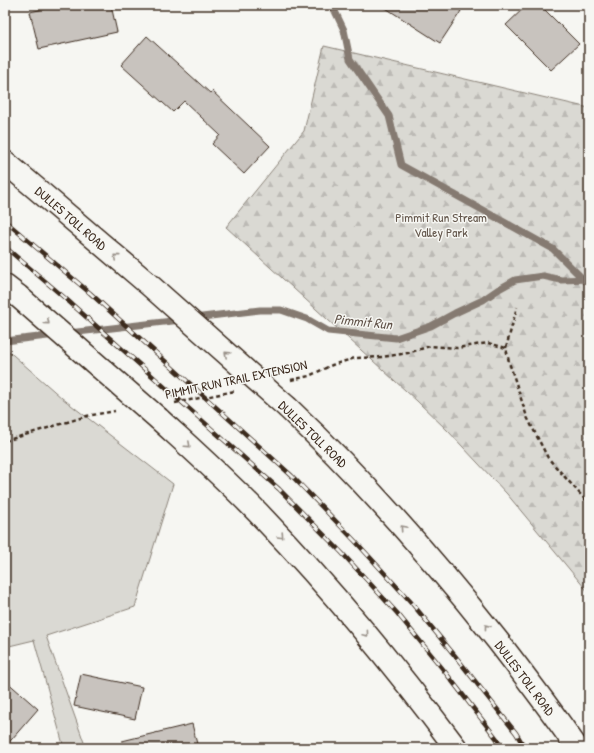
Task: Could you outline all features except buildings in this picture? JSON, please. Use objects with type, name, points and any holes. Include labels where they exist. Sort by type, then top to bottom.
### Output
[{"type":"highway","name":"DULLES TOLL ROAD","points":[[5,162],[146,282],[288,408],[340,459],[413,538],[475,613],[521,671],[577,748]]},
{"type":"highway","points":[[11,291],[166,411],[231,485],[296,553],[390,663],[456,748]]},
{"type":"path","points":[[518,307],[506,348],[509,362],[528,417],[548,458],[589,504]]},
{"type":"path","name":"PIMMIT RUN TRAIL EXTENSION","points":[[286,381],[309,376],[332,365],[355,358],[408,353],[430,346],[457,348],[488,343],[506,348]]},
{"type":"path","name":"PIMMIT RUN TRAIL EXTENSION","points":[[166,411],[240,390]]},
{"type":"path","points":[[5,441],[87,416],[121,410]]},
{"type":"green space","name":"Pimmit Run Stream Valley Park","points":[[324,46],[589,108],[589,593],[507,494],[448,431],[226,227],[304,131]]},
{"type":"green space","points":[[5,348],[62,398],[173,484],[135,607],[46,636],[86,748],[64,748],[34,640],[5,647]]},
{"type":"waterway","points":[[332,5],[344,30],[350,59],[389,116],[401,165],[553,249],[584,280]]},
{"type":"waterway","name":"Pimmit Run","points":[[194,318],[260,310],[281,310],[307,319],[328,331],[396,338],[431,326],[483,300],[515,280],[543,276],[561,280],[589,279]]},
{"type":"waterway","name":"Pimmit Run","points":[[69,333],[181,320]]},
{"type":"waterway","name":"Pimmit Run","points":[[5,341],[56,335]]},
{"type":"railway","points":[[5,221],[90,293],[292,476],[410,601],[516,733],[525,748]]},
{"type":"railway","points":[[5,247],[66,299],[279,489],[342,553],[397,613],[504,748]]}]
